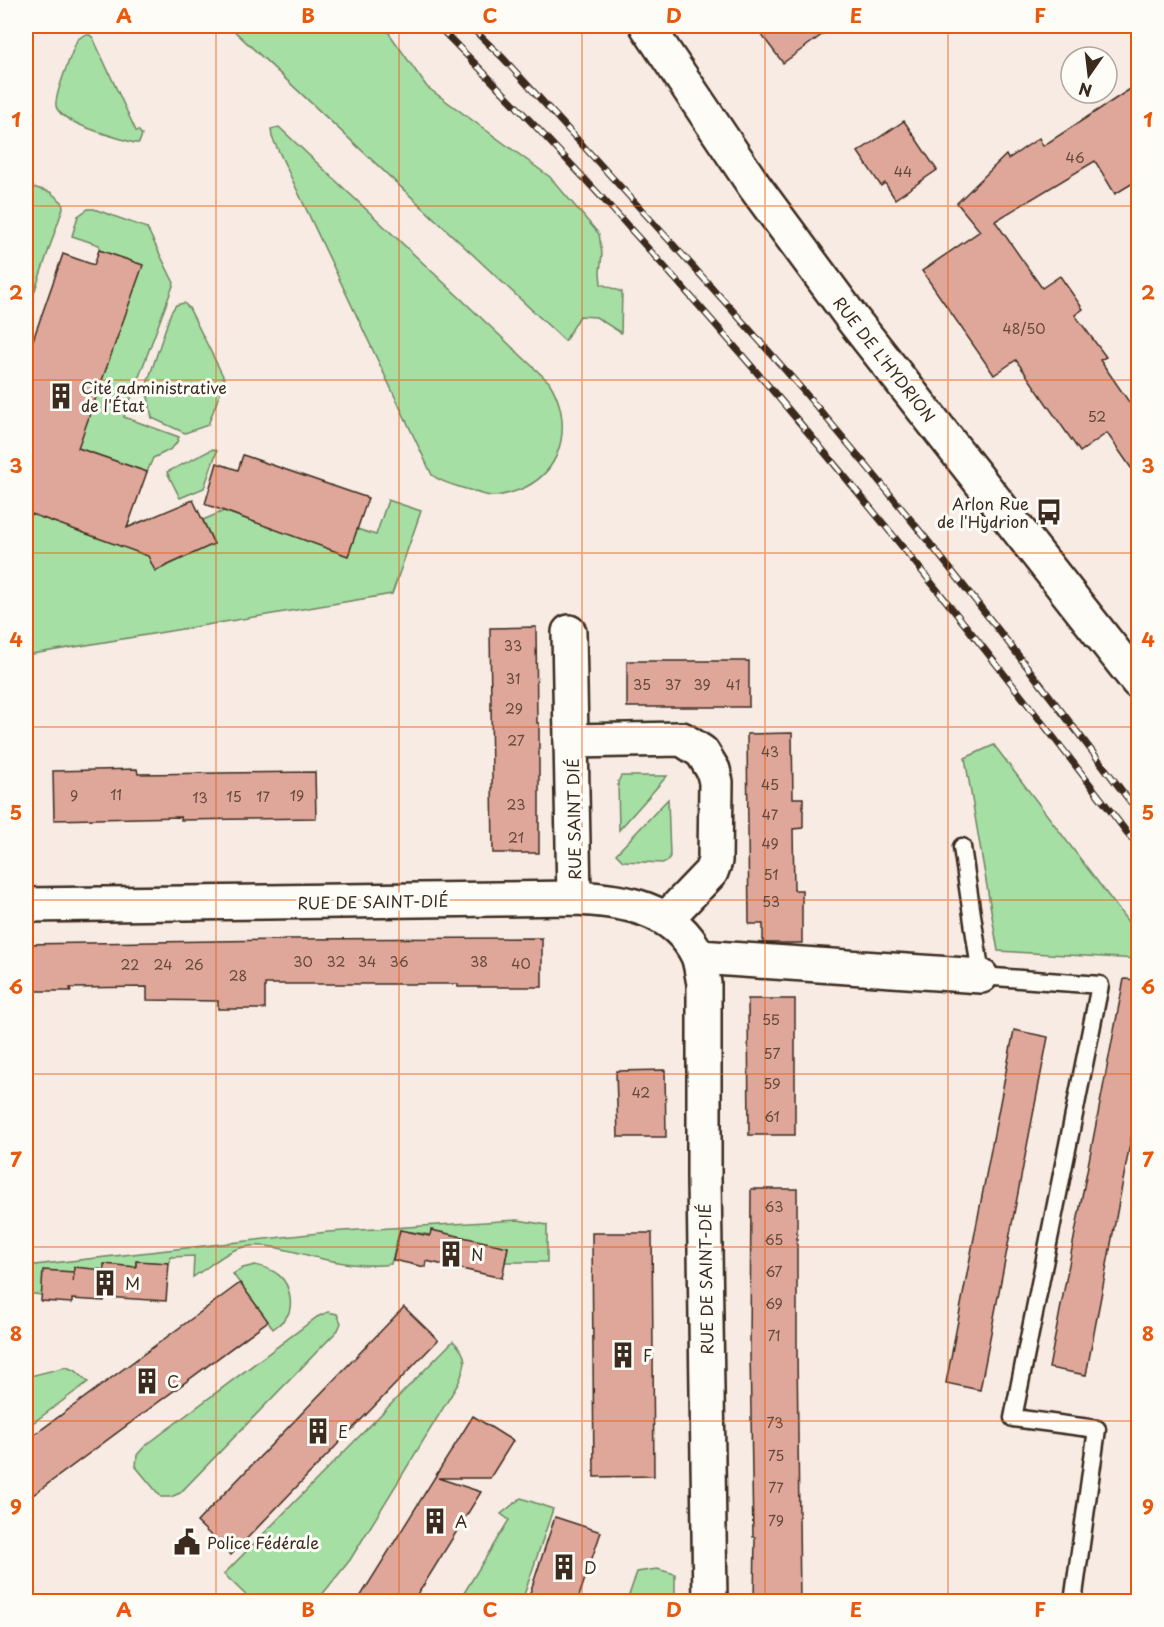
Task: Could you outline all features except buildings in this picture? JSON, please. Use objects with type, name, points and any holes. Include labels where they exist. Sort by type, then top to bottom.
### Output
[{"type":"street","name":"RUE DE L'HYDRION","points":[[647,26],[755,187],[854,321],[1138,682]]},
{"type":"street","name":"RUE SAINT DIÉ","points":[[569,632],[574,898]]},
{"type":"street","name":"RUE SAINT DIÉ","points":[[571,741],[682,739],[702,752],[713,771],[716,782],[715,861],[711,872],[666,919]]},
{"type":"street","name":"RUE DE SAINT-DIÉ","points":[[26,905],[574,898],[607,900],[641,906],[666,919],[685,936],[699,957],[704,983],[704,1179],[710,1602]]},
{"type":"street","points":[[699,957],[981,976]]},
{"type":"lane","points":[[963,848],[981,976],[1100,986],[1013,1418],[1097,1429],[1072,1602]]},
{"type":"green space","points":[[229,26],[384,26],[427,87],[550,177],[599,234],[602,254],[601,284],[622,292],[621,333],[596,317],[580,316],[565,341]]},
{"type":"green space","points":[[84,35],[90,35],[93,38],[136,131],[142,135],[139,143],[78,124],[67,119],[56,106],[60,84],[71,54],[77,40]]},
{"type":"green space","points":[[279,127],[549,382],[561,411],[561,441],[549,468],[538,479],[524,488],[505,495],[493,496],[448,484],[432,475],[272,137],[271,129]]},
{"type":"green space","points":[[26,185],[50,192],[62,202],[63,208],[33,296],[26,303]]},
{"type":"green space","points":[[88,209],[94,209],[147,228],[174,283],[124,417],[179,437],[172,448],[153,458],[147,472],[72,446],[142,265],[99,250],[99,245],[72,236],[78,216]]},
{"type":"green space","points":[[184,303],[189,308],[225,380],[208,425],[185,433],[152,418],[146,387],[171,312],[176,305]]},
{"type":"green space","points":[[213,449],[217,451],[204,488],[180,498],[167,472]]},
{"type":"green space","points":[[388,500],[421,511],[392,594],[26,655],[26,512],[121,546],[128,527],[147,519],[160,548],[147,553],[156,571],[214,544],[203,520],[224,511],[348,555],[357,529],[376,535]]},
{"type":"green space","points":[[994,745],[1138,935],[1138,959],[998,951],[965,758]]},
{"type":"green space","points":[[621,776],[667,776],[619,830],[618,782]]},
{"type":"green space","points":[[668,799],[670,856],[668,861],[662,863],[623,861],[616,854]]},
{"type":"green space","points":[[518,1220],[547,1225],[547,1262],[505,1262],[508,1247],[400,1230],[391,1264],[343,1263],[279,1248],[255,1246],[232,1251],[193,1277],[194,1256],[170,1257],[169,1263],[136,1262],[136,1267],[105,1264],[104,1270],[75,1268],[74,1272],[42,1295],[26,1293],[26,1266],[328,1232]]},
{"type":"green space","points":[[255,1265],[279,1275],[289,1291],[291,1303],[289,1312],[284,1320],[273,1329],[233,1274]]},
{"type":"green space","points":[[328,1312],[337,1314],[341,1323],[338,1330],[180,1493],[171,1497],[161,1497],[136,1467],[137,1455],[145,1446],[317,1317]]},
{"type":"green space","points":[[453,1341],[462,1352],[465,1361],[458,1384],[350,1560],[317,1601],[252,1601],[224,1574]]},
{"type":"green space","points":[[66,1367],[76,1371],[88,1382],[26,1428],[26,1377]]},
{"type":"green space","points":[[521,1498],[553,1509],[522,1601],[459,1601],[509,1520],[501,1514]]},
{"type":"green space","points":[[657,1569],[675,1574],[675,1601],[627,1601],[637,1572]]},
{"type":"railway","points":[[438,26],[624,222],[802,425],[972,634],[1138,847]]},
{"type":"railway","points":[[470,26],[503,58],[638,206],[821,411],[960,581],[1138,812]]},
{"type":"place","name":"Cité administrative de l'État","points":[[61,396]]},
{"type":"place","name":"Arlon Rue de l'Hydrion","points":[[1049,512]]},
{"type":"place","name":"N","points":[[451,1254]]},
{"type":"place","name":"M","points":[[105,1283]]},
{"type":"place","name":"F","points":[[623,1355]]},
{"type":"place","name":"C","points":[[147,1381]]},
{"type":"place","name":"E","points":[[318,1431]]},
{"type":"place","name":"A","points":[[435,1521]]},
{"type":"place","name":"Police Fédérale","points":[[187,1542]]},
{"type":"place","name":"D","points":[[564,1567]]}]
